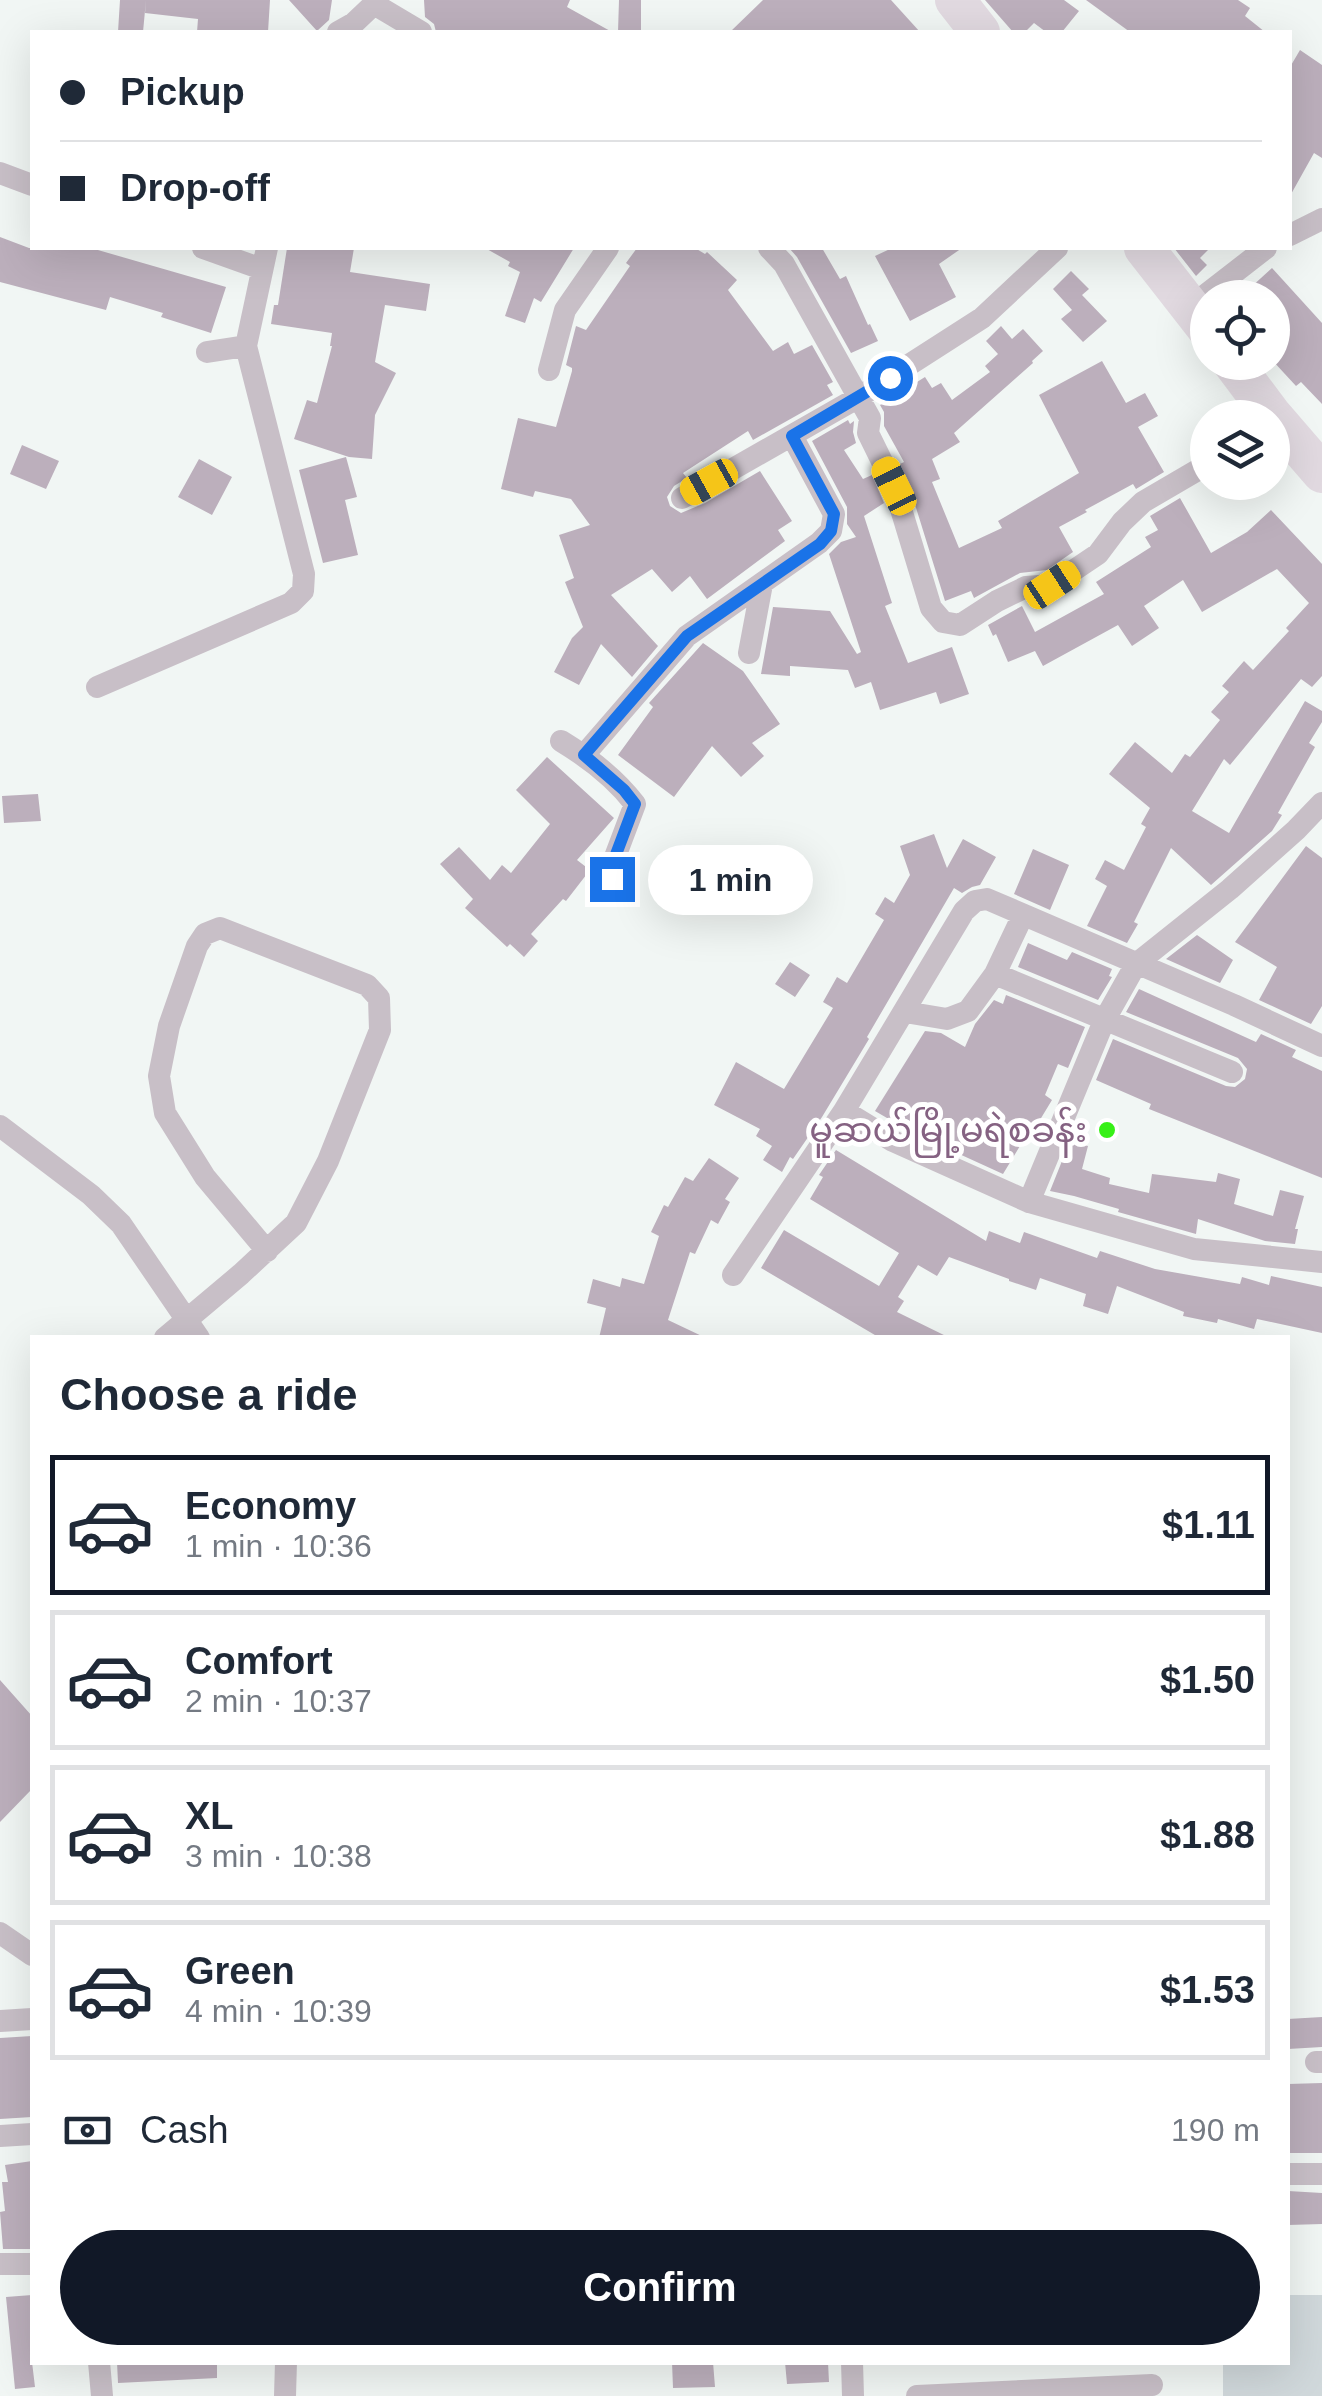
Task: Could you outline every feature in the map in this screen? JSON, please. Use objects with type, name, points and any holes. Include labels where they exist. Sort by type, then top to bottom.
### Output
[{"type":"highway","points":[[955,0],[978,30]]},
{"type":"highway","points":[[1146,250],[1190,307]]},
{"type":"highway","points":[[1290,439],[1322,473]]},
{"type":"street","points":[[342,30],[374,2],[418,30]]},
{"type":"street","points":[[0,173],[30,184]]},
{"type":"street","points":[[1292,234],[1322,219]]},
{"type":"street","points":[[96,687],[291,603],[303,592],[304,574],[246,346],[265,258],[215,250]]},
{"type":"street","points":[[549,370],[565,310],[607,250]]},
{"type":"street","points":[[772,250],[784,264],[870,418],[868,434],[894,486],[931,608],[942,622],[960,625],[1026,587],[1052,585],[1098,554],[1143,502],[1190,475]]},
{"type":"street","points":[[682,498],[859,397],[982,318],[1055,250]]},
{"type":"street","points":[[1236,280],[1264,250]]},
{"type":"street","points":[[207,352],[246,346]]},
{"type":"street","points":[[584,755],[687,636],[820,544],[831,531],[834,514],[792,436]]},
{"type":"street","points":[[749,652],[762,584]]},
{"type":"street","points":[[561,741],[584,755],[635,804],[615,857],[612,879]]},
{"type":"street","points":[[1029,1202],[1104,1020],[1136,964],[1230,888],[1322,803]]},
{"type":"street","points":[[733,1276],[844,1111],[964,911],[974,901],[986,899],[1322,1046]]},
{"type":"street","points":[[905,1012],[947,1018],[968,1011],[995,974],[1023,915]]},
{"type":"street","points":[[0,1126],[92,1194],[121,1224],[193,1329],[296,1223],[328,1160],[380,1030],[380,998],[367,985],[350,977],[220,928],[205,934],[196,946],[170,1026],[159,1076],[165,1113],[205,1177],[267,1251]]},
{"type":"street","points":[[995,974],[1232,1072]]},
{"type":"street","points":[[844,1111],[893,1140],[1029,1202],[1194,1250],[1322,1262]]},
{"type":"street","points":[[0,1933],[30,1954]]},
{"type":"street","points":[[0,2020],[30,2019]]},
{"type":"street","points":[[0,2136],[30,2134]]},
{"type":"street","points":[[1290,2174],[1322,2174]]},
{"type":"street","points":[[0,2264],[30,2264]]},
{"type":"street","points":[[99,2365],[102,2396]]},
{"type":"street","points":[[285,2396],[286,2365]]},
{"type":"street","points":[[852,2365],[853,2396]]},
{"type":"street","points":[[917,2396],[1151,2381]]},
{"type":"shaded area","points":[[1290,2295],[1322,2295],[1322,2396],[1223,2396],[1223,2365],[1290,2365]]},
{"type":"building","points":[[120,0],[146,0],[143,30],[118,30]]},
{"type":"building","points":[[146,0],[270,0],[268,30],[197,30],[198,19],[145,13]]},
{"type":"building","points":[[289,0],[332,0],[329,20],[316,30]]},
{"type":"building","points":[[424,0],[570,0],[567,7],[608,30],[436,30],[425,17]]},
{"type":"building","points":[[619,0],[641,0],[641,30],[618,30]]},
{"type":"building","points":[[763,0],[891,0],[918,30],[732,30]]},
{"type":"building","points":[[985,0],[1064,0],[1079,11],[1064,30],[1043,30],[1034,23],[1027,30],[1011,30]]},
{"type":"building","points":[[1086,0],[1238,0],[1250,8],[1245,16],[1262,30],[1127,30]]},
{"type":"building","points":[[1300,50],[1322,65],[1322,158],[1314,153],[1292,192],[1292,64]]},
{"type":"building","points":[[0,237],[30,250],[98,250],[226,287],[211,333],[110,297],[106,310],[0,282]]},
{"type":"building","points":[[287,250],[354,250],[350,272],[430,284],[426,311],[385,305],[375,362],[396,373],[375,415],[372,459],[349,457],[294,439],[307,400],[317,403],[332,333],[271,324],[274,305],[278,305]]},
{"type":"building","points":[[489,250],[573,250],[541,302],[534,298],[525,323],[505,316],[520,272],[508,266],[510,262]]},
{"type":"building","points":[[636,250],[707,252],[737,280],[728,290],[773,351],[788,342],[794,354],[812,345],[833,382],[827,385],[833,395],[753,440],[748,431],[683,473],[687,478],[674,486],[667,497],[670,506],[681,513],[760,471],[792,521],[778,530],[785,541],[707,599],[690,576],[672,592],[652,569],[611,595],[658,646],[632,677],[601,644],[579,685],[554,672],[572,638],[583,627],[565,582],[574,578],[559,535],[590,525],[571,499],[535,491],[533,497],[501,489],[518,418],[556,427],[572,371],[566,365],[576,326],[586,330],[630,266],[626,263]]},
{"type":"building","points":[[791,250],[823,250],[840,279],[846,276],[878,341],[851,353]]},
{"type":"building","points":[[888,250],[959,250],[939,264],[956,297],[910,321],[875,256]]},
{"type":"building","points":[[1176,250],[1208,250],[1200,258],[1207,265],[1196,276]]},
{"type":"building","points":[[1272,268],[1283,280],[1259,280]]},
{"type":"building","points":[[1071,271],[1089,289],[1082,295],[1107,321],[1083,342],[1061,319],[1072,310],[1053,289]]},
{"type":"building","points":[[1290,288],[1322,323],[1322,404],[1301,382],[1296,386],[1290,380]]},
{"type":"building","points":[[1001,326],[1012,339],[1023,329],[1043,351],[954,433],[960,442],[932,459],[940,479],[932,482],[959,548],[1002,528],[998,521],[1079,473],[1039,395],[1102,361],[1126,403],[1145,393],[1158,416],[1138,427],[1164,472],[1136,489],[1133,484],[1059,527],[1073,552],[1047,570],[1020,573],[974,598],[971,591],[945,601],[900,464],[904,462],[884,426],[880,405],[925,377],[932,388],[941,383],[952,400],[990,372],[985,366],[998,354],[986,341]]},
{"type":"building","points":[[848,420],[850,424],[854,421],[856,443],[844,450],[863,479],[872,475],[884,503],[864,516],[892,603],[885,606],[908,663],[952,647],[969,694],[940,704],[936,692],[880,710],[871,682],[855,688],[848,670],[790,666],[790,676],[761,674],[773,607],[830,611],[857,654],[861,652],[829,554],[841,542],[856,537],[847,524],[847,507],[812,441]]},
{"type":"building","points":[[22,445],[59,461],[46,489],[10,474]]},
{"type":"building","points":[[346,457],[357,497],[345,500],[358,555],[323,563],[299,470]]},
{"type":"building","points":[[199,459],[232,477],[212,515],[178,497]]},
{"type":"building","points":[[1180,498],[1211,553],[1247,532],[1271,510],[1322,564],[1322,676],[1312,687],[1301,679],[1230,765],[1224,759],[1192,811],[1229,833],[1305,701],[1322,711],[1322,722],[1309,743],[1315,747],[1272,831],[1211,885],[1171,848],[1127,943],[1087,926],[1107,886],[1095,879],[1105,860],[1124,870],[1146,827],[1141,824],[1150,808],[1109,774],[1135,742],[1172,773],[1185,754],[1190,757],[1220,720],[1211,712],[1229,692],[1222,686],[1244,661],[1253,670],[1309,603],[1277,569],[1202,612],[1183,580],[1144,606],[1159,628],[1132,646],[1118,625],[1043,666],[1035,651],[1008,662],[988,625],[1022,606],[1035,632],[1104,594],[1096,582],[1151,547],[1145,537],[1158,530],[1150,516]]},
{"type":"building","points":[[703,643],[743,671],[780,724],[752,743],[764,756],[741,777],[712,746],[674,797],[618,755],[653,707],[649,703]]},
{"type":"building","points":[[547,757],[614,818],[577,860],[590,870],[566,901],[563,899],[531,934],[538,941],[524,957],[510,944],[507,947],[465,908],[473,899],[440,864],[459,847],[490,880],[502,865],[511,873],[550,824],[516,790]]},
{"type":"building","points":[[38,794],[41,821],[4,823],[2,796]]},
{"type":"building","points":[[934,834],[947,868],[963,839],[996,857],[980,885],[962,893],[954,888],[822,1117],[782,1172],[763,1160],[772,1146],[756,1136],[760,1129],[714,1105],[736,1062],[784,1089],[833,1008],[823,1002],[837,977],[847,983],[884,920],[875,914],[885,897],[894,903],[910,875],[900,846]]},
{"type":"building","points":[[1306,846],[1322,858],[1322,1006],[1311,1024],[1259,1000],[1277,967],[1235,942]]},
{"type":"building","points":[[1033,849],[1069,865],[1050,910],[1014,894]]},
{"type":"building","points":[[1197,935],[1233,960],[1220,983],[1166,959]]},
{"type":"building","points":[[1028,943],[1067,960],[1072,952],[1112,969],[1112,977],[1098,1000],[1018,967]]},
{"type":"building","points":[[790,962],[810,975],[795,997],[775,984]]},
{"type":"building","points":[[1139,989],[1256,1042],[1261,1034],[1296,1050],[1292,1057],[1322,1071],[1322,1178],[1149,1109],[1151,1104],[1096,1080],[1113,1039],[1226,1086],[1235,1087],[1245,1079],[1247,1069],[1238,1058],[1126,1012]]},
{"type":"building","points":[[1006,995],[1085,1027],[1068,1068],[1058,1064],[1045,1095],[1052,1100],[1003,1174],[875,1111],[925,1031],[941,1033],[965,1047],[975,1024],[994,1000],[1003,1004]]},
{"type":"building","points":[[1070,1141],[1088,1146],[1082,1169],[1110,1178],[1109,1184],[1149,1193],[1152,1174],[1216,1182],[1218,1173],[1240,1179],[1234,1204],[1273,1216],[1280,1190],[1304,1196],[1295,1244],[1265,1241],[1198,1219],[1196,1234],[1050,1191]]},
{"type":"building","points":[[836,1150],[986,1241],[989,1231],[1020,1243],[1024,1232],[1097,1258],[1100,1251],[1155,1269],[1240,1284],[1242,1277],[1269,1285],[1271,1276],[1322,1287],[1322,1333],[1257,1319],[1254,1329],[1218,1319],[1217,1323],[1183,1316],[1184,1312],[1117,1286],[1108,1314],[1083,1306],[1086,1294],[1040,1278],[1036,1290],[949,1257],[937,1276],[918,1265],[898,1297],[904,1301],[897,1312],[944,1335],[875,1335],[761,1268],[784,1230],[879,1286],[899,1253],[810,1199],[823,1177],[819,1175]]},
{"type":"building","points":[[709,1158],[739,1178],[725,1199],[730,1202],[718,1224],[711,1220],[695,1254],[690,1252],[668,1320],[700,1335],[600,1335],[606,1308],[587,1303],[593,1279],[620,1287],[622,1278],[644,1284],[659,1236],[651,1232],[664,1205],[668,1207],[685,1177],[693,1181]]},
{"type":"building","points":[[0,1680],[30,1714],[30,1791],[0,1822]]},
{"type":"building","points":[[1322,2017],[1322,2047],[1290,2049],[1290,2019]]},
{"type":"building","points":[[30,2036],[30,2117],[0,2119],[0,2038]]},
{"type":"building","points":[[1322,2083],[1322,2153],[1290,2153],[1290,2084]]},
{"type":"building","points":[[30,2161],[30,2249],[3,2249],[0,2212],[5,2211],[5,2165]]},
{"type":"building","points":[[1290,2191],[1322,2193],[1322,2224],[1290,2225]]},
{"type":"building","points":[[30,2295],[30,2365],[35,2387],[15,2389],[6,2297]]},
{"type":"building","points":[[117,2365],[217,2365],[217,2378],[118,2383]]},
{"type":"building","points":[[672,2365],[713,2365],[715,2387],[673,2388]]},
{"type":"building","points":[[785,2365],[828,2365],[829,2382],[787,2384]]},
{"type":"place","name":"မူဆယ်မြို့မရဲစခန်း","points":[[1107,1130]]},
{"type":"route","points":[[612,879],[615,857],[635,804],[584,755],[687,636],[820,544],[831,531],[834,514],[792,436],[890,378]]}]
